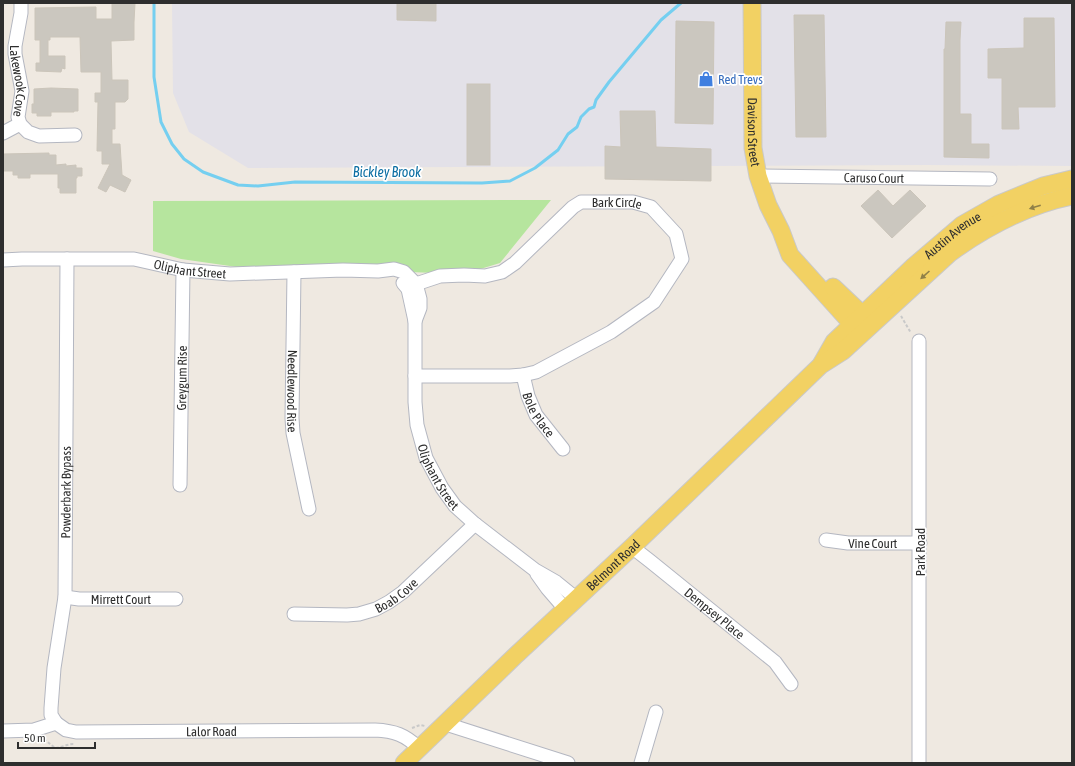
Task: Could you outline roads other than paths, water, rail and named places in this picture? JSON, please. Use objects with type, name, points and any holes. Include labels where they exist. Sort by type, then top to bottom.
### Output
[{"type":"main road","name":"Davison Street","points":[[752,3],[753,148],[758,176],[768,205],[781,231],[830,284],[862,324]]},
{"type":"main road","name":"Austin Avenue","points":[[862,324],[919,262],[962,225],[999,204],[1037,188],[1072,179]]},
{"type":"main road","name":"Austin Avenue","points":[[862,324],[892,305],[950,253],[975,236],[1026,210],[1072,196]]},
{"type":"main road","name":"Belmont Road","points":[[404,763],[515,656],[632,548],[821,365],[834,342],[862,324]]},
{"type":"street","name":"Lakewook Cove","points":[[21,3],[21,13],[15,46],[15,54],[22,91],[18,117],[20,124],[28,132],[39,136],[75,135]]},
{"type":"street","points":[[3,133],[20,124]]},
{"type":"street","name":"Caruso Court","points":[[758,176],[990,179]]},
{"type":"street","name":"Bark Circle","points":[[412,286],[440,276],[464,274],[485,276],[502,272],[515,263],[573,207],[581,202],[633,202],[651,206],[676,234],[682,258],[654,302],[610,332],[536,372],[510,376],[415,376]]},
{"type":"street","name":"Powderbark Bypass","points":[[56,723],[51,714],[54,668],[66,597],[68,259]]},
{"type":"street","name":"Oliphant Street","points":[[3,260],[134,259],[183,270],[230,274],[343,270],[378,271],[412,286],[415,321],[415,402],[417,425],[426,458],[442,488],[456,506],[474,524],[535,570],[547,588],[571,604]]},
{"type":"street","name":"Greygum Rise","points":[[180,485],[183,270]]},
{"type":"street","name":"Needlewood Rise","points":[[294,272],[292,418],[293,433],[309,509]]},
{"type":"street","name":"Park Road","points":[[919,341],[919,763]]},
{"type":"street","name":"Bole Place","points":[[523,375],[528,396],[536,415],[563,449]]},
{"type":"street","name":"Boab Cove","points":[[294,614],[347,615],[359,614],[376,609],[403,592],[474,524]]},
{"type":"street","name":"Vine Court","points":[[826,540],[848,543],[920,543]]},
{"type":"street","name":"Dempsey Place","points":[[632,548],[775,662],[791,684]]},
{"type":"street","name":"Mirrett Court","points":[[66,597],[79,599],[176,599]]},
{"type":"street","points":[[641,763],[656,712]]},
{"type":"street","points":[[3,731],[34,730],[56,723]]},
{"type":"street","name":"Lalor Road","points":[[56,723],[66,730],[76,732],[375,730],[389,731],[400,734],[419,748]]},
{"type":"street","points":[[446,724],[568,763]]},
{"type":"waterway","name":"Bickley Brook","points":[[154,3],[154,77],[161,122],[172,144],[184,159],[203,172],[238,185],[258,186],[295,182],[482,183],[510,181],[535,168],[558,150],[568,134],[577,127],[581,117],[589,109],[594,107],[596,100],[609,82],[661,20],[681,3]]},
{"type":"place","name":"Red Trevs","points":[[706,79]]}]
